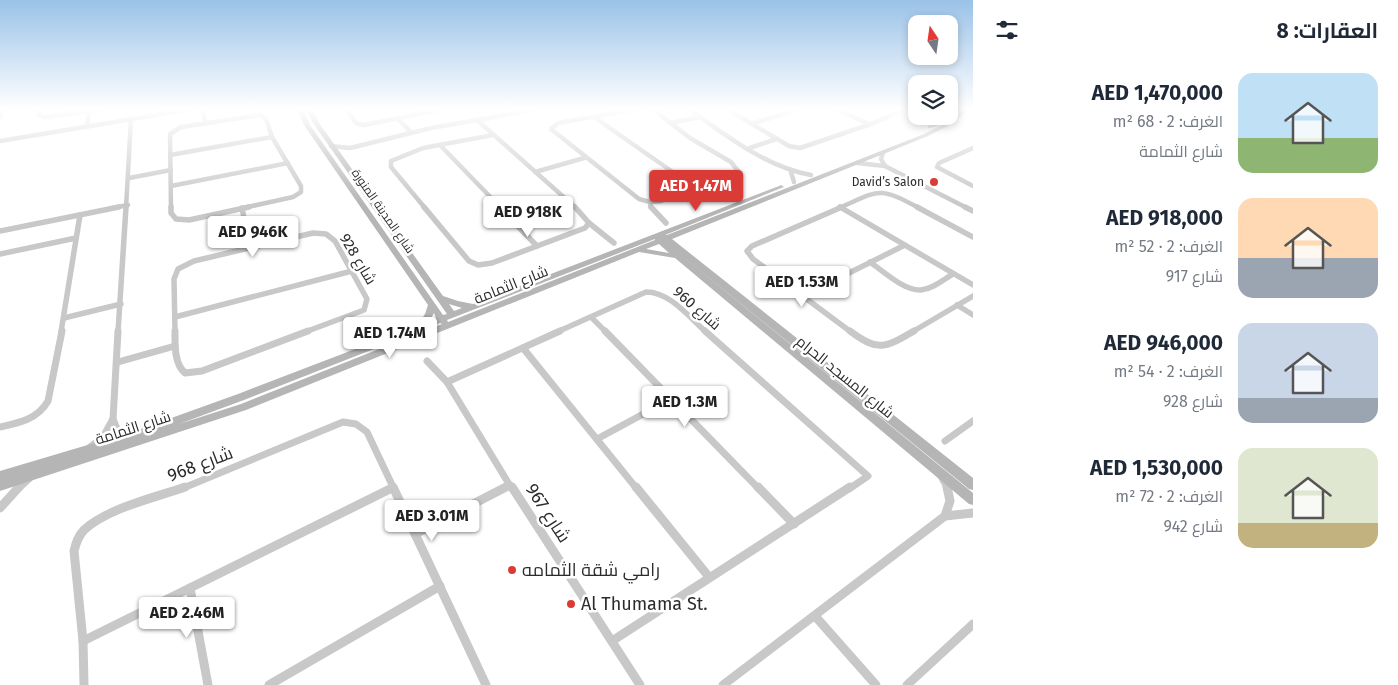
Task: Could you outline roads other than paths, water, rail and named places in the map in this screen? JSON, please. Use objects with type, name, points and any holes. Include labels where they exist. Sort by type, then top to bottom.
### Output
[{"type":"street","points":[[87,450],[103,437],[113,420],[128,205],[130,141]]},
{"type":"street","points":[[169,141],[171,213],[176,220],[189,220],[293,197],[301,192],[302,186],[274,141]]},
{"type":"street","points":[[170,155],[250,141]]},
{"type":"street","name":"شارع المدينة المنورة","points":[[319,141],[446,321]]},
{"type":"street","name":"شارع المدينة المنورة","points":[[328,141],[440,298],[446,321]]},
{"type":"street","points":[[332,146],[350,148],[377,141]]},
{"type":"street","points":[[461,141],[398,156],[391,161],[391,167],[469,261],[478,265],[492,263],[585,228],[589,223]]},
{"type":"street","points":[[500,141],[585,216],[589,223],[614,242]]},
{"type":"street","points":[[564,141],[639,199],[650,202],[661,201],[736,174],[738,168],[697,141]]},
{"type":"street","points":[[629,141],[697,189]]},
{"type":"street","points":[[739,141],[791,172],[810,175]]},
{"type":"street","points":[[750,148],[770,141]]},
{"type":"street","points":[[780,141],[794,148],[806,148],[825,141]]},
{"type":"street","points":[[661,237],[727,211],[732,206],[897,141]]},
{"type":"street","name":"شارع الثمامة","points":[[0,486],[212,418],[333,372],[446,321],[476,305],[661,237],[687,231],[911,141]]},
{"type":"street","points":[[440,145],[537,246]]},
{"type":"street","points":[[341,159],[350,148]]},
{"type":"street","points":[[973,148],[939,163],[937,167],[973,186]]},
{"type":"street","points":[[967,151],[973,154]]},
{"type":"street","points":[[882,153],[881,159],[886,166]]},
{"type":"street","points":[[535,172],[584,158]]},
{"type":"street","points":[[171,186],[288,163]]},
{"type":"street","points":[[857,163],[886,166],[973,211]]},
{"type":"street","points":[[129,178],[171,170]]},
{"type":"street","points":[[791,172],[794,182]]},
{"type":"street","points":[[973,237],[894,195],[873,192],[752,246],[747,251],[752,259],[802,296],[862,340],[876,346],[888,346],[973,296]]},
{"type":"street","points":[[650,202],[651,209],[666,223]]},
{"type":"street","points":[[0,231],[128,205]]},
{"type":"street","points":[[840,207],[973,285]]},
{"type":"street","points":[[242,208],[250,248]]},
{"type":"street","points":[[0,427],[34,417],[45,407],[64,318],[80,215]]},
{"type":"street","points":[[636,251],[682,256],[682,245],[687,231]]},
{"type":"street","name":"شارع 928","points":[[313,233],[326,234],[335,241],[367,299],[364,310],[192,373],[185,373],[180,369],[176,346],[174,279],[178,269],[194,262],[250,248],[313,233]]},
{"type":"street","name":"شارع الثمامة","points":[[0,476],[138,434],[241,397],[421,327],[446,321],[636,251],[661,237]]},
{"type":"street","name":"شارع المسجد الحرام","points":[[661,237],[973,500]]},
{"type":"street","points":[[0,254],[76,238]]},
{"type":"street","points":[[802,296],[905,245]]},
{"type":"street","name":"شارع المسجد الحرام","points":[[682,256],[973,486]]},
{"type":"street","points":[[870,262],[909,287],[918,290],[925,289],[953,274]]},
{"type":"street","points":[[175,317],[352,271]]},
{"type":"street","name":"شارع 960","points":[[448,382],[646,292],[654,292],[668,297],[868,476],[794,524]]},
{"type":"street","points":[[440,298],[457,304],[476,305]]},
{"type":"street","points":[[421,327],[429,316],[432,303]]},
{"type":"street","points":[[64,318],[121,304]]},
{"type":"street","points":[[957,305],[973,315]]},
{"type":"street","points":[[591,317],[794,524],[612,641]]},
{"type":"street","points":[[118,362],[176,346]]},
{"type":"street","points":[[522,348],[709,578]]},
{"type":"street","name":"شارع 967","points":[[427,361],[448,382],[510,485],[640,685]]},
{"type":"street","points":[[596,439],[671,399]]},
{"type":"street","points":[[113,420],[118,432],[138,434]]},
{"type":"street","points":[[945,441],[973,421]]},
{"type":"street","name":"شارع 968","points":[[84,685],[83,641],[74,550],[77,540],[83,531],[102,518],[208,479],[343,422],[354,422],[362,426],[367,432],[486,685]]},
{"type":"street","points":[[723,685],[945,516],[952,502],[950,493],[937,470]]},
{"type":"street","points":[[0,508],[14,492],[34,476]]},
{"type":"street","points":[[415,534],[510,485]]},
{"type":"street","points":[[83,641],[392,488]]},
{"type":"street","points":[[945,516],[973,513]]},
{"type":"street","points":[[269,685],[440,586]]},
{"type":"street","points":[[190,588],[208,685]]},
{"type":"street","points":[[815,616],[876,685]]},
{"type":"street","points":[[907,685],[973,624]]},
{"type":"place","name":"David’s Salon","points":[[934,182]]},
{"type":"place","name":"رامي شقة الثمامه","points":[[512,570]]},
{"type":"place","name":"Al Thumama St.","points":[[571,604]]}]
